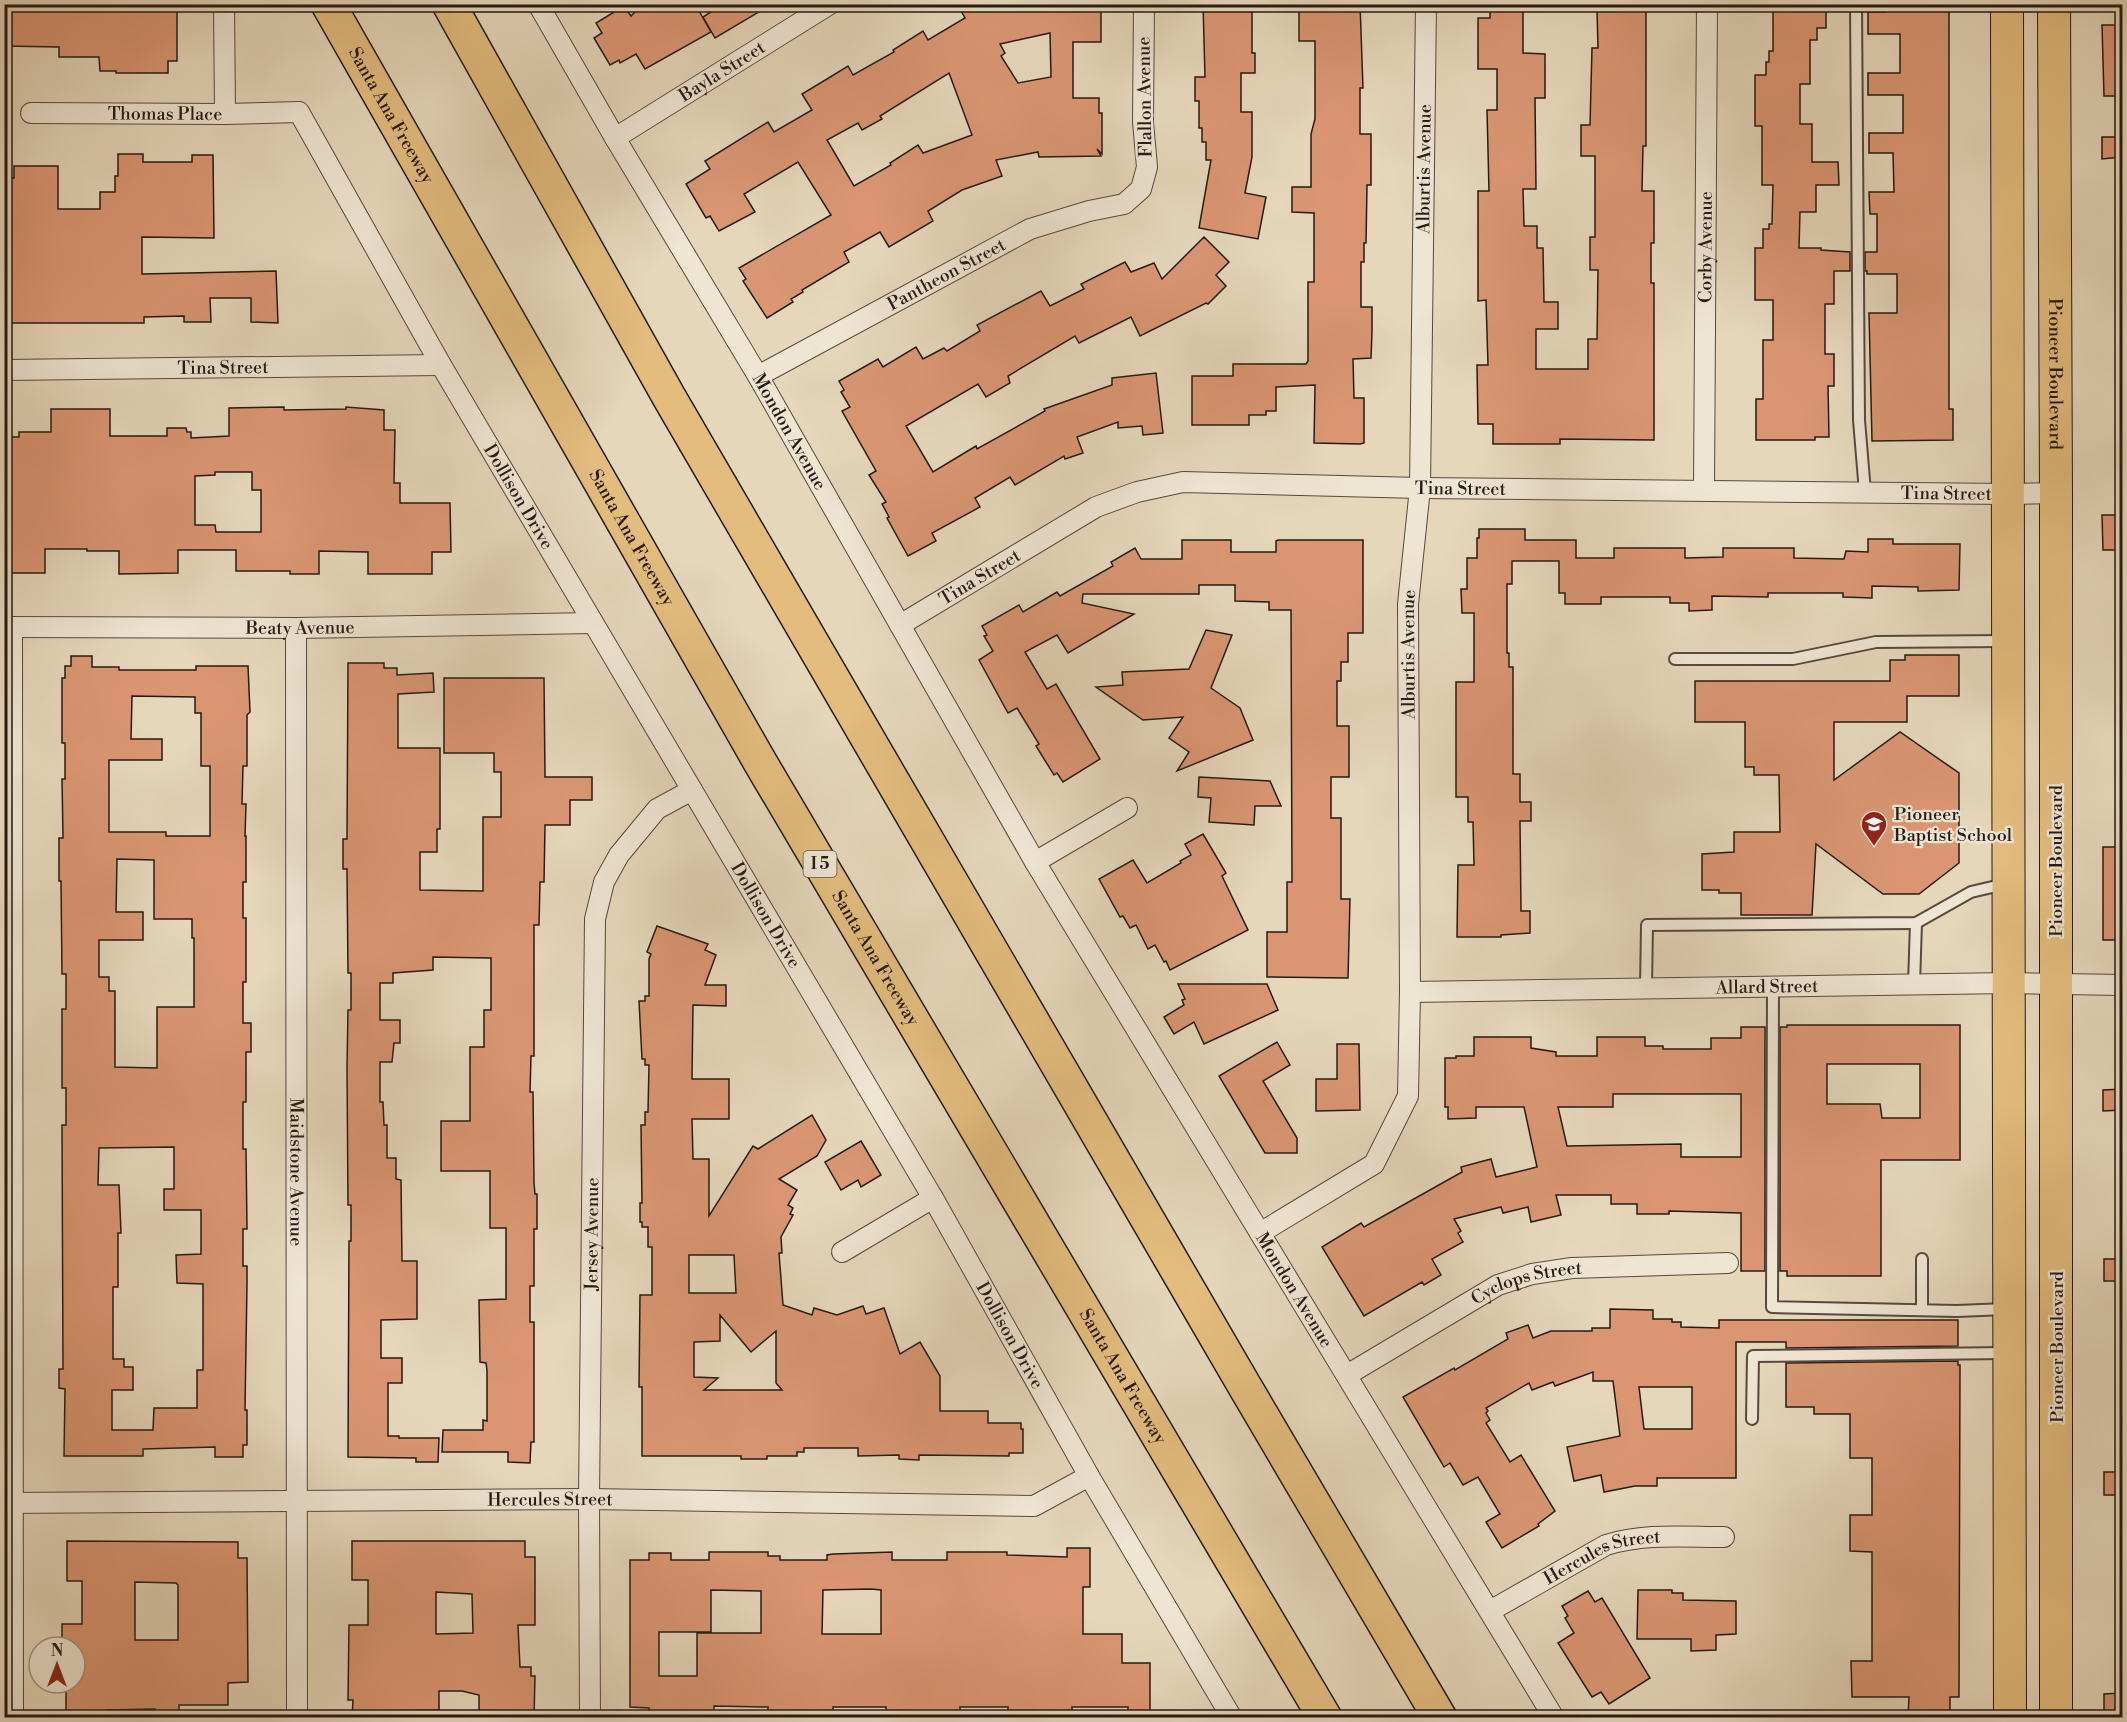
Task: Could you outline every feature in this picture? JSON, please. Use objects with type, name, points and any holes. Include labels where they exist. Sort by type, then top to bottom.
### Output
[{"type":"highway","name":"Santa Ana Freeway","points":[[328,4],[760,762],[1325,1718]]},
{"type":"highway","points":[[449,4],[669,397],[1440,1718]]},
{"type":"main road","points":[[2007,4],[2010,1718]]},
{"type":"main road","name":"Pioneer Boulevard","points":[[2054,4],[2056,1718]]},
{"type":"street","points":[[224,4],[225,114]]},
{"type":"street","name":"Mondon Avenue","points":[[538,4],[615,138],[758,376],[1035,862],[1554,1718]]},
{"type":"street","name":"Bayla Street","points":[[615,138],[830,4]]},
{"type":"street","name":"Flallon Avenue","points":[[1141,189],[1147,167],[1143,122],[1144,4]]},
{"type":"street","name":"Alburtis Avenue","points":[[1260,1233],[1374,1164],[1408,1096],[1410,992],[1408,603],[1420,488],[1426,4]]},
{"type":"street","name":"Corby Avenue","points":[[1704,489],[1707,4]]},
{"type":"street","name":"Thomas Place","points":[[31,113],[299,112]]},
{"type":"street","name":"Dollison Drive","points":[[299,112],[441,365],[933,1198],[1089,1476],[1232,1718]]},
{"type":"street","name":"Pantheon Street","points":[[758,376],[1030,229],[1089,211],[1124,204],[1141,189]]},
{"type":"street","name":"Tina Street","points":[[4,370],[441,365]]},
{"type":"street","name":"Tina Street","points":[[900,625],[1096,507],[1137,492],[1183,482],[1420,488],[2056,493]]},
{"type":"street","name":"Beaty Avenue","points":[[8,627],[296,628],[593,622]]},
{"type":"street","points":[[8,627],[9,1503],[13,1718]]},
{"type":"street","name":"Maidstone Avenue","points":[[296,628],[297,1718]]},
{"type":"street","name":"Jersey Avenue","points":[[590,1718],[589,1499],[595,919],[604,882],[619,855],[657,809],[692,790]]},
{"type":"street","points":[[1035,862],[1127,808]]},
{"type":"street","name":"Allard Street","points":[[1410,992],[2009,983],[2122,985]]},
{"type":"street","points":[[842,1252],[933,1198]]},
{"type":"street","name":"Cyclops Street","points":[[1347,1375],[1498,1285],[1532,1274],[1572,1268],[1728,1263]]},
{"type":"street","name":"Hercules Street","points":[[9,1503],[589,1499],[1034,1506],[1089,1476]]},
{"type":"street","name":"Hercules Street","points":[[1490,1611],[1606,1545],[1626,1539],[1652,1537],[1724,1537]]},
{"type":"lane","points":[[1856,4],[1859,420],[1865,492]]},
{"type":"lane","points":[[1675,659],[1792,659],[1876,642],[2008,641]]},
{"type":"lane","points":[[1646,988],[1647,925],[1916,923],[1971,892],[2008,883]]},
{"type":"lane","points":[[1914,984],[1916,923]]},
{"type":"lane","points":[[1773,987],[1772,1307],[1922,1310],[2009,1308]]},
{"type":"lane","points":[[1922,1259],[1922,1310]]},
{"type":"lane","points":[[1752,1419],[1753,1356],[2009,1353]]},
{"type":"building","points":[[4,4],[177,4],[177,61],[168,61],[168,73],[116,73],[116,71],[100,71],[99,57],[59,57],[59,47],[4,46]]},
{"type":"building","points":[[643,4],[695,4],[711,32],[645,69],[636,54],[620,63],[619,60],[610,65],[594,38],[602,33],[596,23],[624,6],[631,16]]},
{"type":"building","points":[[723,4],[772,4],[715,38],[703,17]]},
{"type":"building","points":[[957,4],[1101,4],[1101,42],[1073,42],[1073,98],[1099,98],[1099,113],[1102,113],[1102,154],[1097,149],[1101,156],[1039,157],[1038,152],[996,160],[1002,176],[962,190],[928,211],[933,221],[889,247],[880,232],[844,252],[849,262],[802,290],[803,292],[791,299],[793,302],[767,318],[743,281],[746,279],[739,268],[831,215],[798,162],[744,194],[755,212],[719,231],[710,216],[706,218],[686,184],[710,169],[705,161],[768,122],[774,132],[812,110],[802,94],[848,66],[853,75],[894,52],[893,50],[923,31],[928,40],[965,18]],"holes":[[[1050,33],[1051,77],[1018,83],[1001,56],[1005,53],[1000,44]],[[949,73],[972,135],[923,153],[918,145],[890,163],[891,165],[854,186],[827,140],[858,123],[862,130],[882,119],[880,116]]]},
{"type":"building","points":[[1203,4],[1233,4],[1233,9],[1252,9],[1252,53],[1255,53],[1255,73],[1241,73],[1241,112],[1252,112],[1252,157],[1245,193],[1266,197],[1258,239],[1199,228],[1211,160],[1206,160],[1206,142],[1202,142],[1202,128],[1199,128],[1199,101],[1195,101],[1195,77],[1205,77]]},
{"type":"building","points":[[1299,4],[1360,4],[1363,88],[1360,88],[1360,134],[1371,134],[1371,185],[1367,185],[1366,243],[1364,243],[1364,262],[1361,262],[1361,307],[1372,307],[1372,332],[1371,358],[1353,359],[1354,398],[1364,398],[1364,443],[1360,444],[1314,443],[1315,385],[1276,387],[1276,411],[1266,411],[1266,415],[1249,415],[1249,425],[1192,425],[1192,376],[1233,376],[1233,364],[1306,364],[1308,361],[1308,282],[1314,282],[1314,213],[1292,212],[1292,187],[1311,187],[1311,134],[1315,119],[1315,41],[1299,41]]},
{"type":"building","points":[[1490,4],[1523,4],[1523,53],[1545,54],[1545,98],[1535,98],[1536,189],[1523,189],[1524,226],[1537,226],[1537,248],[1543,248],[1544,302],[1558,302],[1558,329],[1536,329],[1536,369],[1588,369],[1588,339],[1597,339],[1598,270],[1590,270],[1590,237],[1595,237],[1595,156],[1581,156],[1581,125],[1590,125],[1592,48],[1598,48],[1597,10],[1646,9],[1646,146],[1643,146],[1642,191],[1654,191],[1651,283],[1654,283],[1654,440],[1560,439],[1560,444],[1493,444],[1493,424],[1478,424],[1477,365],[1488,365],[1486,300],[1478,301],[1478,191],[1489,191],[1487,110],[1497,110],[1497,69],[1478,69],[1478,18],[1490,18]]},
{"type":"building","points":[[1773,4],[1826,4],[1826,28],[1817,28],[1817,40],[1810,40],[1810,84],[1800,84],[1800,124],[1812,124],[1812,162],[1838,162],[1839,185],[1816,185],[1816,212],[1800,212],[1799,248],[1850,252],[1850,271],[1834,271],[1834,304],[1825,304],[1825,354],[1834,354],[1834,386],[1828,386],[1829,437],[1815,437],[1815,440],[1756,440],[1756,399],[1763,399],[1763,340],[1773,340],[1773,300],[1755,300],[1755,248],[1763,248],[1763,229],[1769,229],[1769,224],[1772,224],[1773,185],[1762,185],[1762,126],[1755,126],[1755,75],[1766,75],[1769,51],[1773,51]]},
{"type":"building","points":[[1886,4],[1949,4],[1949,409],[1953,409],[1953,440],[1872,441],[1869,313],[1897,313],[1897,274],[1867,274],[1865,271],[1865,252],[1877,252],[1877,214],[1870,214],[1869,192],[1894,192],[1893,153],[1869,153],[1869,133],[1903,133],[1903,95],[1868,95],[1868,73],[1900,73],[1900,34],[1868,34],[1868,12],[1886,12]]},
{"type":"building","points":[[2102,25],[2122,25],[2122,96],[2104,96]]},
{"type":"building","points":[[2102,137],[2122,137],[2122,157],[2102,159]]},
{"type":"building","points":[[118,154],[143,154],[143,162],[192,162],[192,155],[213,155],[214,238],[142,237],[142,274],[276,271],[278,323],[251,322],[251,298],[210,298],[211,322],[184,322],[184,316],[144,317],[144,323],[4,323],[4,176],[14,178],[14,166],[58,166],[58,209],[100,209],[100,192],[115,192]]},
{"type":"building","points":[[1204,237],[1229,262],[1216,275],[1226,286],[1208,304],[1140,336],[1131,317],[1079,343],[1075,336],[1008,376],[1010,383],[986,397],[978,384],[906,426],[933,472],[976,446],[977,449],[1045,411],[1044,409],[1112,385],[1112,378],[1156,373],[1163,433],[1143,435],[1142,426],[1118,428],[1118,422],[1077,437],[1083,453],[1065,459],[1064,456],[1015,485],[1010,477],[975,498],[980,507],[932,533],[936,541],[908,556],[887,518],[889,517],[882,504],[886,502],[869,475],[876,471],[842,411],[850,407],[841,392],[844,390],[839,381],[878,359],[883,367],[916,347],[923,359],[944,348],[947,351],[980,331],[977,325],[1041,291],[1050,306],[1084,289],[1081,284],[1125,262],[1131,272],[1154,263],[1162,279]]},
{"type":"building","points":[[284,407],[284,410],[346,409],[346,407],[384,410],[384,430],[395,430],[394,483],[400,483],[400,503],[450,503],[451,552],[432,552],[432,574],[368,574],[368,552],[319,551],[319,574],[290,574],[290,571],[236,571],[236,550],[178,550],[178,573],[119,574],[119,551],[45,549],[45,573],[4,573],[4,437],[19,437],[19,432],[51,432],[51,409],[110,409],[110,436],[167,436],[167,428],[186,428],[187,432],[191,432],[191,438],[229,436],[229,408]],"holes":[[[215,472],[252,472],[252,490],[261,490],[261,532],[216,532],[215,525],[195,525],[195,476],[215,475]]]},
{"type":"building","points":[[2102,515],[2122,515],[2122,550],[2103,550]]},
{"type":"building","points":[[1479,529],[1525,529],[1525,540],[1576,540],[1576,558],[1614,558],[1614,548],[1685,548],[1685,558],[1723,557],[1723,548],[1794,548],[1794,558],[1844,559],[1846,551],[1868,552],[1868,539],[1893,539],[1893,544],[1960,544],[1959,590],[1918,591],[1918,587],[1872,586],[1872,598],[1843,597],[1843,593],[1768,593],[1768,597],[1712,596],[1712,610],[1689,611],[1689,603],[1670,603],[1670,597],[1601,597],[1601,604],[1565,604],[1565,593],[1559,593],[1559,561],[1512,561],[1512,584],[1507,584],[1507,653],[1509,653],[1509,667],[1513,667],[1513,774],[1520,774],[1520,802],[1531,802],[1531,821],[1520,821],[1521,911],[1530,911],[1530,933],[1501,935],[1501,937],[1457,937],[1458,865],[1474,865],[1473,822],[1468,822],[1468,797],[1456,797],[1456,682],[1474,682],[1474,613],[1462,613],[1461,589],[1467,589],[1467,558],[1477,558]]},
{"type":"building","points":[[1182,540],[1231,540],[1231,552],[1276,552],[1276,541],[1278,540],[1363,540],[1363,633],[1348,633],[1348,662],[1341,662],[1341,681],[1337,681],[1337,726],[1349,726],[1349,777],[1331,777],[1331,818],[1341,818],[1341,899],[1350,899],[1348,978],[1267,977],[1267,932],[1287,932],[1287,882],[1292,882],[1291,610],[1269,610],[1269,602],[1235,601],[1235,585],[1199,585],[1199,594],[1083,594],[1082,603],[1134,614],[1068,653],[1057,635],[1025,652],[1047,689],[1056,684],[1100,759],[1063,782],[1057,773],[1054,775],[1036,746],[1039,744],[1017,708],[1008,713],[979,660],[993,651],[984,636],[987,635],[982,626],[1019,605],[1023,612],[1057,592],[1060,596],[1113,566],[1111,562],[1135,548],[1141,559],[1182,559]]},
{"type":"building","points":[[1206,630],[1232,635],[1211,688],[1240,708],[1253,740],[1177,771],[1189,752],[1169,738],[1183,717],[1143,720],[1096,687],[1123,685],[1122,672],[1189,669]]},
{"type":"building","points":[[1905,655],[1959,655],[1959,696],[1907,696],[1907,722],[1834,722],[1834,780],[1900,732],[1959,773],[1959,863],[1919,894],[1883,894],[1816,844],[1812,915],[1741,915],[1741,893],[1702,890],[1702,854],[1734,852],[1734,832],[1780,832],[1779,775],[1754,775],[1754,767],[1745,767],[1745,722],[1695,722],[1695,681],[1890,681],[1890,660],[1905,660]]},
{"type":"building","points":[[71,656],[92,656],[92,667],[119,667],[119,670],[196,670],[196,666],[248,666],[250,712],[247,715],[247,766],[243,766],[242,804],[246,804],[246,882],[243,882],[243,918],[246,918],[246,982],[243,982],[243,1023],[251,1023],[251,1052],[246,1052],[246,1102],[243,1102],[247,1229],[243,1229],[243,1266],[247,1266],[245,1410],[247,1410],[247,1445],[243,1445],[243,1457],[215,1457],[215,1447],[143,1449],[143,1456],[64,1456],[65,1389],[59,1388],[59,1369],[63,1369],[62,1125],[66,1125],[66,1088],[62,1088],[62,1009],[66,1009],[66,974],[62,974],[59,838],[63,838],[62,779],[65,779],[65,743],[62,743],[62,678],[65,678],[65,666],[71,666]],"holes":[[[132,696],[195,697],[195,713],[201,713],[201,766],[210,766],[210,836],[166,836],[166,832],[109,832],[109,760],[162,760],[162,739],[131,739]],[[117,859],[154,860],[154,919],[192,919],[194,1007],[157,1007],[157,1068],[115,1067],[115,991],[109,991],[109,977],[99,977],[99,940],[143,940],[143,912],[116,912]],[[174,1147],[174,1189],[164,1189],[164,1210],[201,1210],[201,1254],[176,1255],[177,1283],[203,1284],[203,1370],[197,1370],[197,1408],[154,1408],[153,1430],[112,1430],[112,1390],[133,1390],[133,1367],[124,1367],[124,1359],[113,1359],[113,1287],[118,1287],[118,1233],[121,1233],[119,1185],[98,1185],[99,1148]]]},
{"type":"building","points":[[348,663],[384,663],[384,668],[397,668],[397,675],[433,673],[434,692],[398,694],[398,748],[440,748],[440,829],[437,829],[437,852],[420,852],[420,890],[483,891],[483,817],[501,817],[501,772],[494,772],[494,753],[444,753],[444,678],[544,678],[545,777],[592,777],[592,800],[570,800],[570,825],[545,825],[544,882],[540,882],[539,925],[534,925],[534,1056],[531,1056],[530,1092],[533,1092],[537,1229],[534,1229],[534,1286],[530,1286],[530,1322],[534,1322],[534,1442],[531,1442],[530,1463],[508,1462],[508,1452],[442,1452],[443,1430],[483,1430],[483,1420],[487,1421],[487,1370],[486,1363],[480,1362],[479,1300],[506,1299],[506,1228],[490,1228],[490,1171],[441,1171],[441,1121],[470,1121],[470,1047],[484,1047],[484,1010],[491,1010],[491,958],[433,957],[433,970],[393,973],[393,983],[380,983],[380,1020],[400,1020],[400,1043],[394,1043],[392,1062],[380,1062],[380,1102],[383,1102],[384,1125],[387,1125],[387,1158],[396,1158],[396,1179],[401,1180],[402,1261],[417,1261],[417,1319],[381,1320],[381,1358],[402,1358],[402,1383],[388,1383],[388,1436],[439,1438],[438,1462],[416,1462],[416,1458],[348,1457],[351,1205],[348,1205],[347,1068],[351,973],[348,973],[347,869],[343,869],[343,839],[347,839]]},
{"type":"building","points":[[1199,777],[1270,781],[1281,806],[1255,806],[1254,825],[1209,822],[1211,798],[1198,797]]},
{"type":"building","points":[[1203,834],[1226,873],[1222,876],[1248,930],[1170,970],[1155,945],[1148,949],[1136,925],[1130,928],[1123,916],[1120,917],[1099,879],[1133,860],[1147,883],[1191,855],[1185,844]]},
{"type":"building","points":[[2103,847],[2122,847],[2122,940],[2103,940]]},
{"type":"building","points":[[657,926],[708,944],[705,950],[716,955],[705,985],[726,985],[726,1006],[693,1005],[692,1079],[729,1079],[729,1119],[692,1119],[693,1159],[709,1159],[709,1216],[753,1146],[758,1149],[812,1115],[826,1140],[817,1156],[779,1179],[797,1190],[788,1205],[793,1208],[790,1214],[793,1215],[781,1237],[782,1253],[779,1253],[783,1305],[812,1315],[814,1308],[837,1315],[863,1306],[866,1314],[884,1308],[900,1354],[920,1342],[940,1376],[940,1411],[988,1411],[988,1423],[1021,1423],[1023,1453],[1009,1453],[1009,1456],[919,1455],[919,1460],[899,1459],[899,1455],[858,1456],[858,1448],[804,1448],[804,1452],[797,1452],[797,1456],[767,1456],[767,1459],[741,1459],[741,1456],[642,1456],[642,1387],[639,1387],[640,1295],[652,1295],[652,1247],[648,1247],[648,1227],[642,1227],[642,1222],[640,1222],[640,1203],[642,1203],[641,1125],[645,1125],[645,1112],[648,1112],[649,1065],[645,1065],[645,1059],[642,1059],[639,1001],[645,1001],[645,996],[649,996],[651,954],[647,952]],"holes":[[[689,1255],[734,1255],[736,1293],[689,1293]],[[720,1315],[751,1352],[776,1331],[776,1383],[782,1390],[704,1390],[718,1378],[694,1377],[694,1342],[720,1341]]]},
{"type":"building","points":[[1178,984],[1267,984],[1278,1010],[1204,1044],[1194,1022],[1174,1034],[1164,1017],[1184,1005],[1182,1000],[1185,999]]},
{"type":"building","points":[[1787,1025],[1960,1025],[1960,1160],[1881,1160],[1881,1276],[1787,1276],[1787,1271],[1780,1271],[1780,1027],[1787,1027]],"holes":[[[1827,1064],[1920,1064],[1920,1118],[1882,1118],[1880,1104],[1827,1104]]]},
{"type":"building","points":[[1741,1027],[1765,1027],[1765,1271],[1741,1271],[1741,1213],[1669,1211],[1669,1214],[1637,1214],[1637,1204],[1611,1204],[1611,1195],[1556,1195],[1561,1215],[1531,1222],[1528,1207],[1503,1213],[1501,1207],[1454,1219],[1461,1231],[1458,1233],[1463,1242],[1432,1259],[1441,1275],[1424,1285],[1422,1282],[1364,1316],[1322,1247],[1361,1223],[1364,1227],[1462,1172],[1461,1167],[1491,1159],[1496,1177],[1537,1167],[1524,1107],[1476,1107],[1476,1118],[1448,1119],[1448,1107],[1445,1107],[1445,1058],[1474,1056],[1474,1037],[1531,1037],[1531,1048],[1556,1052],[1556,1056],[1597,1056],[1597,1037],[1645,1037],[1645,1046],[1663,1046],[1663,1049],[1711,1049],[1711,1038],[1741,1038]],"holes":[[[1613,1094],[1741,1094],[1741,1157],[1681,1157],[1681,1144],[1567,1146],[1558,1107],[1613,1107]]]},
{"type":"building","points":[[1277,1042],[1290,1065],[1263,1081],[1297,1138],[1297,1153],[1265,1153],[1219,1076]]},
{"type":"building","points":[[1337,1044],[1359,1044],[1360,1110],[1316,1111],[1316,1079],[1337,1079]]},
{"type":"building","points":[[2122,1089],[2122,1110],[2103,1111],[2103,1090]]},
{"type":"building","points":[[861,1141],[881,1175],[861,1187],[858,1180],[841,1190],[825,1162]]},
{"type":"building","points":[[2104,1259],[2122,1259],[2122,1281],[2104,1281]]},
{"type":"building","points":[[1610,1309],[1653,1310],[1653,1319],[1672,1319],[1672,1322],[1681,1322],[1681,1327],[1719,1328],[1719,1320],[1958,1320],[1958,1346],[1786,1348],[1786,1342],[1736,1342],[1736,1478],[1657,1478],[1657,1486],[1635,1486],[1604,1492],[1601,1475],[1574,1481],[1567,1447],[1620,1436],[1613,1381],[1593,1381],[1593,1372],[1555,1386],[1553,1382],[1532,1390],[1529,1383],[1486,1408],[1490,1420],[1486,1423],[1510,1462],[1521,1455],[1555,1511],[1538,1524],[1539,1526],[1502,1548],[1486,1522],[1500,1514],[1478,1477],[1463,1485],[1450,1463],[1444,1467],[1403,1397],[1508,1339],[1506,1333],[1528,1325],[1533,1338],[1551,1331],[1592,1331],[1592,1328],[1610,1328]],"holes":[[[1639,1387],[1692,1387],[1692,1429],[1644,1429]]]},
{"type":"building","points":[[1958,1361],[1960,1365],[1959,1697],[1950,1697],[1950,1718],[1908,1718],[1909,1697],[1852,1697],[1851,1661],[1872,1661],[1872,1552],[1850,1551],[1850,1515],[1872,1515],[1872,1458],[1850,1458],[1850,1414],[1814,1414],[1814,1407],[1786,1407],[1786,1363]]},
{"type":"building","points":[[2104,1472],[2122,1472],[2122,1495],[2104,1495]]},
{"type":"building","points":[[67,1541],[238,1542],[238,1558],[247,1558],[248,1682],[228,1683],[228,1705],[179,1705],[179,1718],[155,1718],[155,1709],[106,1710],[106,1718],[66,1718],[66,1695],[87,1695],[87,1635],[62,1635],[62,1624],[82,1624],[82,1581],[67,1581]],"holes":[[[135,1582],[176,1583],[178,1585],[178,1640],[135,1640]]]},
{"type":"building","points":[[352,1541],[525,1541],[525,1557],[535,1557],[535,1625],[518,1625],[520,1667],[531,1667],[531,1676],[535,1676],[534,1718],[479,1718],[479,1695],[462,1691],[439,1691],[439,1710],[392,1711],[392,1718],[352,1718],[353,1700],[348,1700],[349,1625],[368,1625],[368,1580],[352,1580]],"holes":[[[436,1592],[472,1594],[473,1633],[436,1634]]]},
{"type":"building","points":[[1067,1548],[1090,1548],[1090,1587],[1083,1587],[1083,1634],[1122,1634],[1122,1663],[1150,1663],[1150,1711],[1128,1711],[1128,1707],[1072,1707],[1072,1713],[1008,1714],[1008,1707],[960,1707],[960,1712],[893,1714],[893,1711],[886,1711],[886,1707],[833,1707],[833,1714],[768,1715],[768,1707],[714,1706],[714,1711],[708,1711],[708,1714],[649,1714],[649,1708],[630,1707],[630,1560],[649,1560],[649,1553],[671,1553],[671,1560],[709,1560],[709,1552],[768,1552],[768,1556],[780,1556],[780,1560],[827,1560],[827,1555],[833,1554],[892,1552],[892,1560],[947,1560],[947,1552],[1007,1552],[1007,1555],[1067,1557]],"holes":[[[711,1590],[761,1591],[761,1633],[697,1633],[697,1676],[659,1676],[659,1632],[711,1632]],[[823,1590],[881,1590],[881,1634],[822,1634]]]},
{"type":"building","points":[[1638,1590],[1672,1590],[1672,1593],[1683,1593],[1683,1600],[1736,1601],[1736,1634],[1716,1635],[1716,1650],[1691,1651],[1691,1639],[1637,1639]]},
{"type":"building","points":[[1588,1591],[1595,1602],[1602,1598],[1650,1678],[1609,1704],[1601,1692],[1592,1697],[1558,1643],[1574,1633],[1565,1618],[1568,1616],[1562,1606]]},
{"type":"building","points":[[2122,1693],[2122,1718],[2104,1718],[2104,1694]]},
{"type":"place","name":"Pioneer Baptist School","points":[[1874,847]]}]
